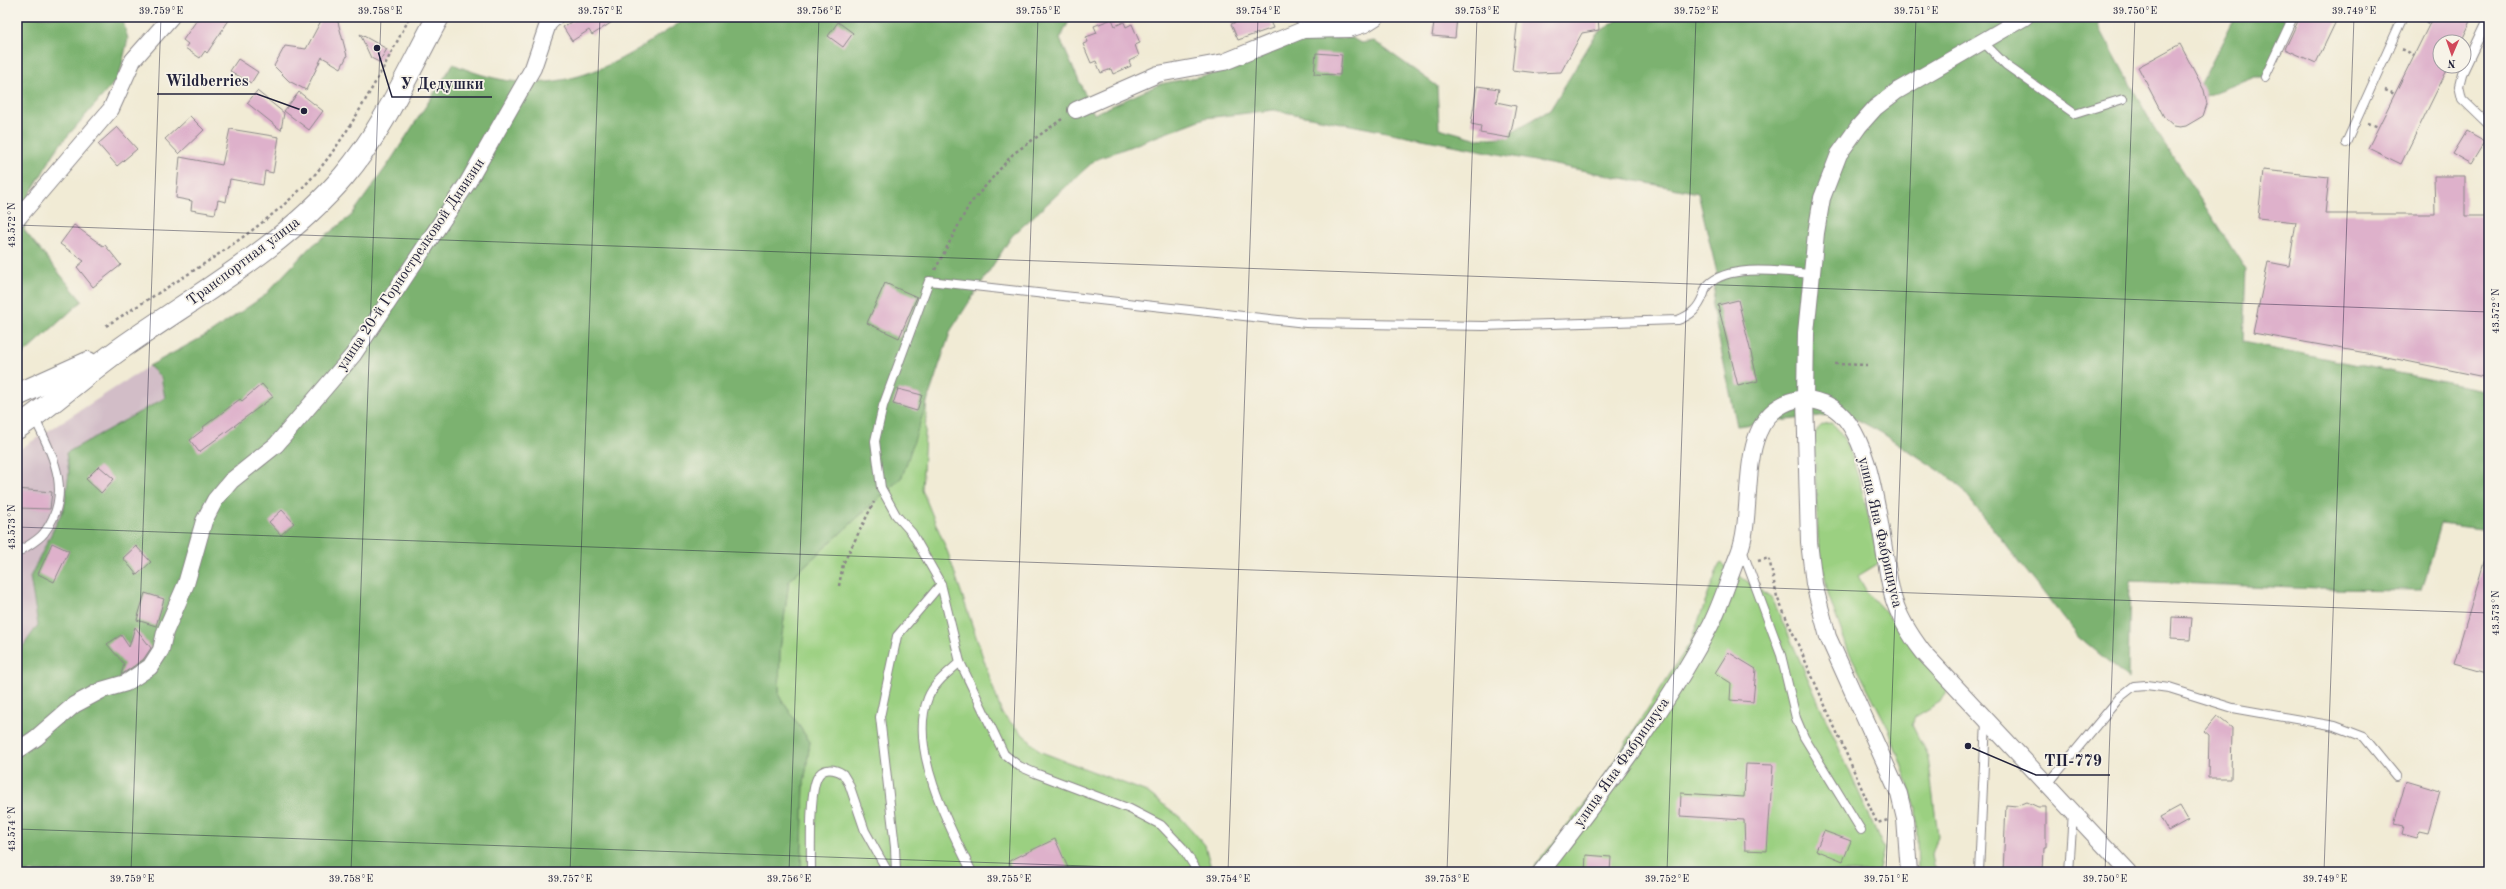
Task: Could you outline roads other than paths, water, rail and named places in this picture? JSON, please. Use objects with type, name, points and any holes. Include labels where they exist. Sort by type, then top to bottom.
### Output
[{"type":"main road","name":"Транспортная улица","points":[[25,422],[122,348],[248,262],[304,216],[344,176],[374,134],[438,17]]},
{"type":"main road","name":"Транспортная улица","points":[[17,395],[122,348]]},
{"type":"street","points":[[17,219],[112,110],[133,60],[171,17]]},
{"type":"street","name":"улица 20-й Горнострелковой Дивизии","points":[[17,751],[36,738],[74,705],[102,690],[126,683],[150,667],[161,650],[165,632],[186,584],[204,521],[215,500],[230,481],[276,445],[353,355],[468,182],[533,68],[548,24],[555,17]]},
{"type":"street","points":[[1076,110],[1158,74],[1224,62],[1303,30],[1349,29],[1364,24],[1376,17]]},
{"type":"street","points":[[1909,872],[1905,818],[1899,794],[1828,637],[1814,584],[1809,542],[1805,398],[1806,333],[1812,274],[1822,198],[1829,176],[1839,154],[1859,126],[1876,108],[1897,91],[2018,21]]},
{"type":"street","name":"улица Яна Фабрициуса","points":[[1541,872],[1644,736],[1710,625],[1741,547],[1750,467],[1761,426],[1775,410],[1790,400],[1805,398],[1829,405],[1846,421],[1859,443],[1870,471],[1893,597],[1905,628],[1923,652],[2129,872]]},
{"type":"lane","points":[[2018,21],[2030,17]]},
{"type":"lane","points":[[2265,77],[2293,17]]},
{"type":"lane","points":[[2346,143],[2403,17]]},
{"type":"lane","points":[[2489,17],[2462,74],[2459,86],[2462,99],[2489,125]]},
{"type":"lane","points":[[1983,42],[2006,65],[2075,114],[2123,99]]},
{"type":"lane","points":[[1198,872],[1182,847],[1161,824],[1130,809],[1019,766],[1004,754],[960,662],[942,584],[912,533],[896,515],[881,488],[875,441],[883,406],[930,281],[1306,323],[1483,326],[1678,320],[1689,316],[1698,307],[1707,286],[1717,278],[1731,272],[1812,274]]},
{"type":"lane","points":[[17,553],[44,534],[57,507],[60,485],[55,463],[25,422]]},
{"type":"lane","points":[[1741,547],[1781,655],[1796,718],[1804,738],[1861,830]]},
{"type":"lane","points":[[896,872],[895,847],[880,717],[897,636],[942,584]]},
{"type":"lane","points":[[960,662],[937,683],[928,698],[921,735],[935,790],[949,828],[972,872]]},
{"type":"lane","points":[[2047,785],[2120,697],[2134,686],[2146,684],[2169,688],[2233,708],[2335,726],[2364,737],[2396,776]]},
{"type":"lane","points":[[1979,872],[1986,720]]},
{"type":"lane","points":[[811,872],[811,826],[816,779],[821,772],[829,769],[843,774],[849,784],[865,831],[888,872]]},
{"type":"lane","points":[[2069,872],[2073,812]]},
{"type":"place","name":"У Дедушки","points":[[377,48]]},
{"type":"place","name":"Wildberries","points":[[304,111]]},
{"type":"place","name":"ТП-779","points":[[1968,746]]}]
